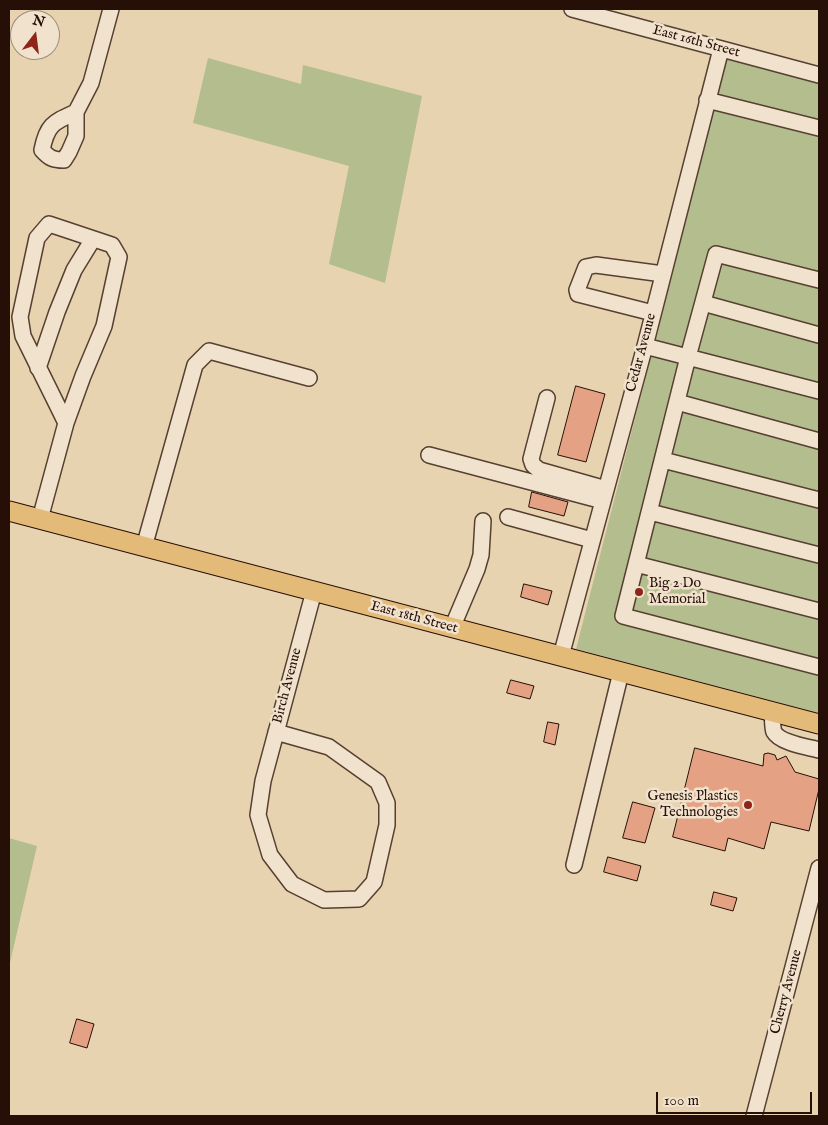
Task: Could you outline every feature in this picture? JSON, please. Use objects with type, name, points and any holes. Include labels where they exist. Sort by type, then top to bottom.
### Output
[{"type":"main road","name":"East 18th Street","points":[[9,511],[819,724]]},
{"type":"street","points":[[76,112],[91,83],[111,9]]},
{"type":"street","name":"East 16th Street","points":[[572,9],[819,75]]},
{"type":"street","name":"Cedar Avenue","points":[[561,656],[645,346],[720,49]]},
{"type":"street","points":[[708,100],[819,128]]},
{"type":"street","points":[[40,519],[66,423],[104,326],[119,257],[112,245],[50,224],[37,238],[20,317],[23,336],[66,423]]},
{"type":"street","points":[[38,368],[74,270],[93,239]]},
{"type":"street","points":[[819,280],[716,254],[623,616],[819,667]]},
{"type":"street","points":[[653,313],[578,294],[577,290],[586,267],[596,265],[663,274]]},
{"type":"street","points":[[703,303],[819,335]]},
{"type":"street","points":[[645,346],[819,391]]},
{"type":"street","points":[[144,547],[195,365],[210,351],[309,378]]},
{"type":"street","points":[[547,398],[531,459],[533,465],[539,470],[604,495]]},
{"type":"street","points":[[677,402],[819,441]]},
{"type":"street","points":[[429,455],[604,495]]},
{"type":"street","points":[[662,460],[819,500]]},
{"type":"street","points":[[650,512],[819,555]]},
{"type":"street","points":[[508,517],[592,540]]},
{"type":"street","points":[[452,628],[477,569],[481,555],[483,521]]},
{"type":"street","points":[[636,564],[819,610]]},
{"type":"street","name":"Birch Avenue","points":[[276,732],[329,747],[378,782],[387,803],[387,825],[374,882],[359,899],[324,900],[292,884],[270,855],[258,815],[263,781],[276,732],[314,591]]},
{"type":"street","points":[[574,865],[621,672]]},
{"type":"street","points":[[772,712],[774,731],[778,737],[819,750]]},
{"type":"street","name":"Cherry Avenue","points":[[754,1116],[819,868]]},
{"type":"green space","points":[[208,58],[301,84],[303,65],[422,96],[385,283],[329,264],[349,166],[193,123]]},
{"type":"green space","points":[[727,59],[819,83],[819,713],[576,649]]},
{"type":"green space","points":[[9,838],[37,846],[9,967]]},
{"type":"building","points":[[576,386],[605,394],[586,462],[558,455]]},
{"type":"building","points":[[532,492],[568,502],[564,516],[529,507]]},
{"type":"building","points":[[524,584],[552,591],[548,605],[521,597]]},
{"type":"building","points":[[511,680],[534,686],[530,699],[507,693]]},
{"type":"building","points":[[548,722],[559,724],[555,745],[544,742]]},
{"type":"building","name":"Genesis Plastics Technologies","points":[[695,748],[763,766],[764,754],[775,755],[777,760],[786,756],[795,772],[819,779],[819,789],[809,831],[771,822],[764,849],[728,838],[725,851],[673,837]]},
{"type":"building","points":[[633,802],[655,808],[645,843],[623,838]]},
{"type":"building","points":[[608,857],[641,866],[637,881],[604,872]]},
{"type":"building","points":[[714,892],[737,898],[733,911],[711,905]]},
{"type":"building","points":[[77,1019],[94,1024],[87,1048],[70,1043]]},
{"type":"place","name":"Big 2 Do Memorial","points":[[639,592]]},
{"type":"place","name":"Genesis Plastics Technologies","points":[[748,805]]}]
